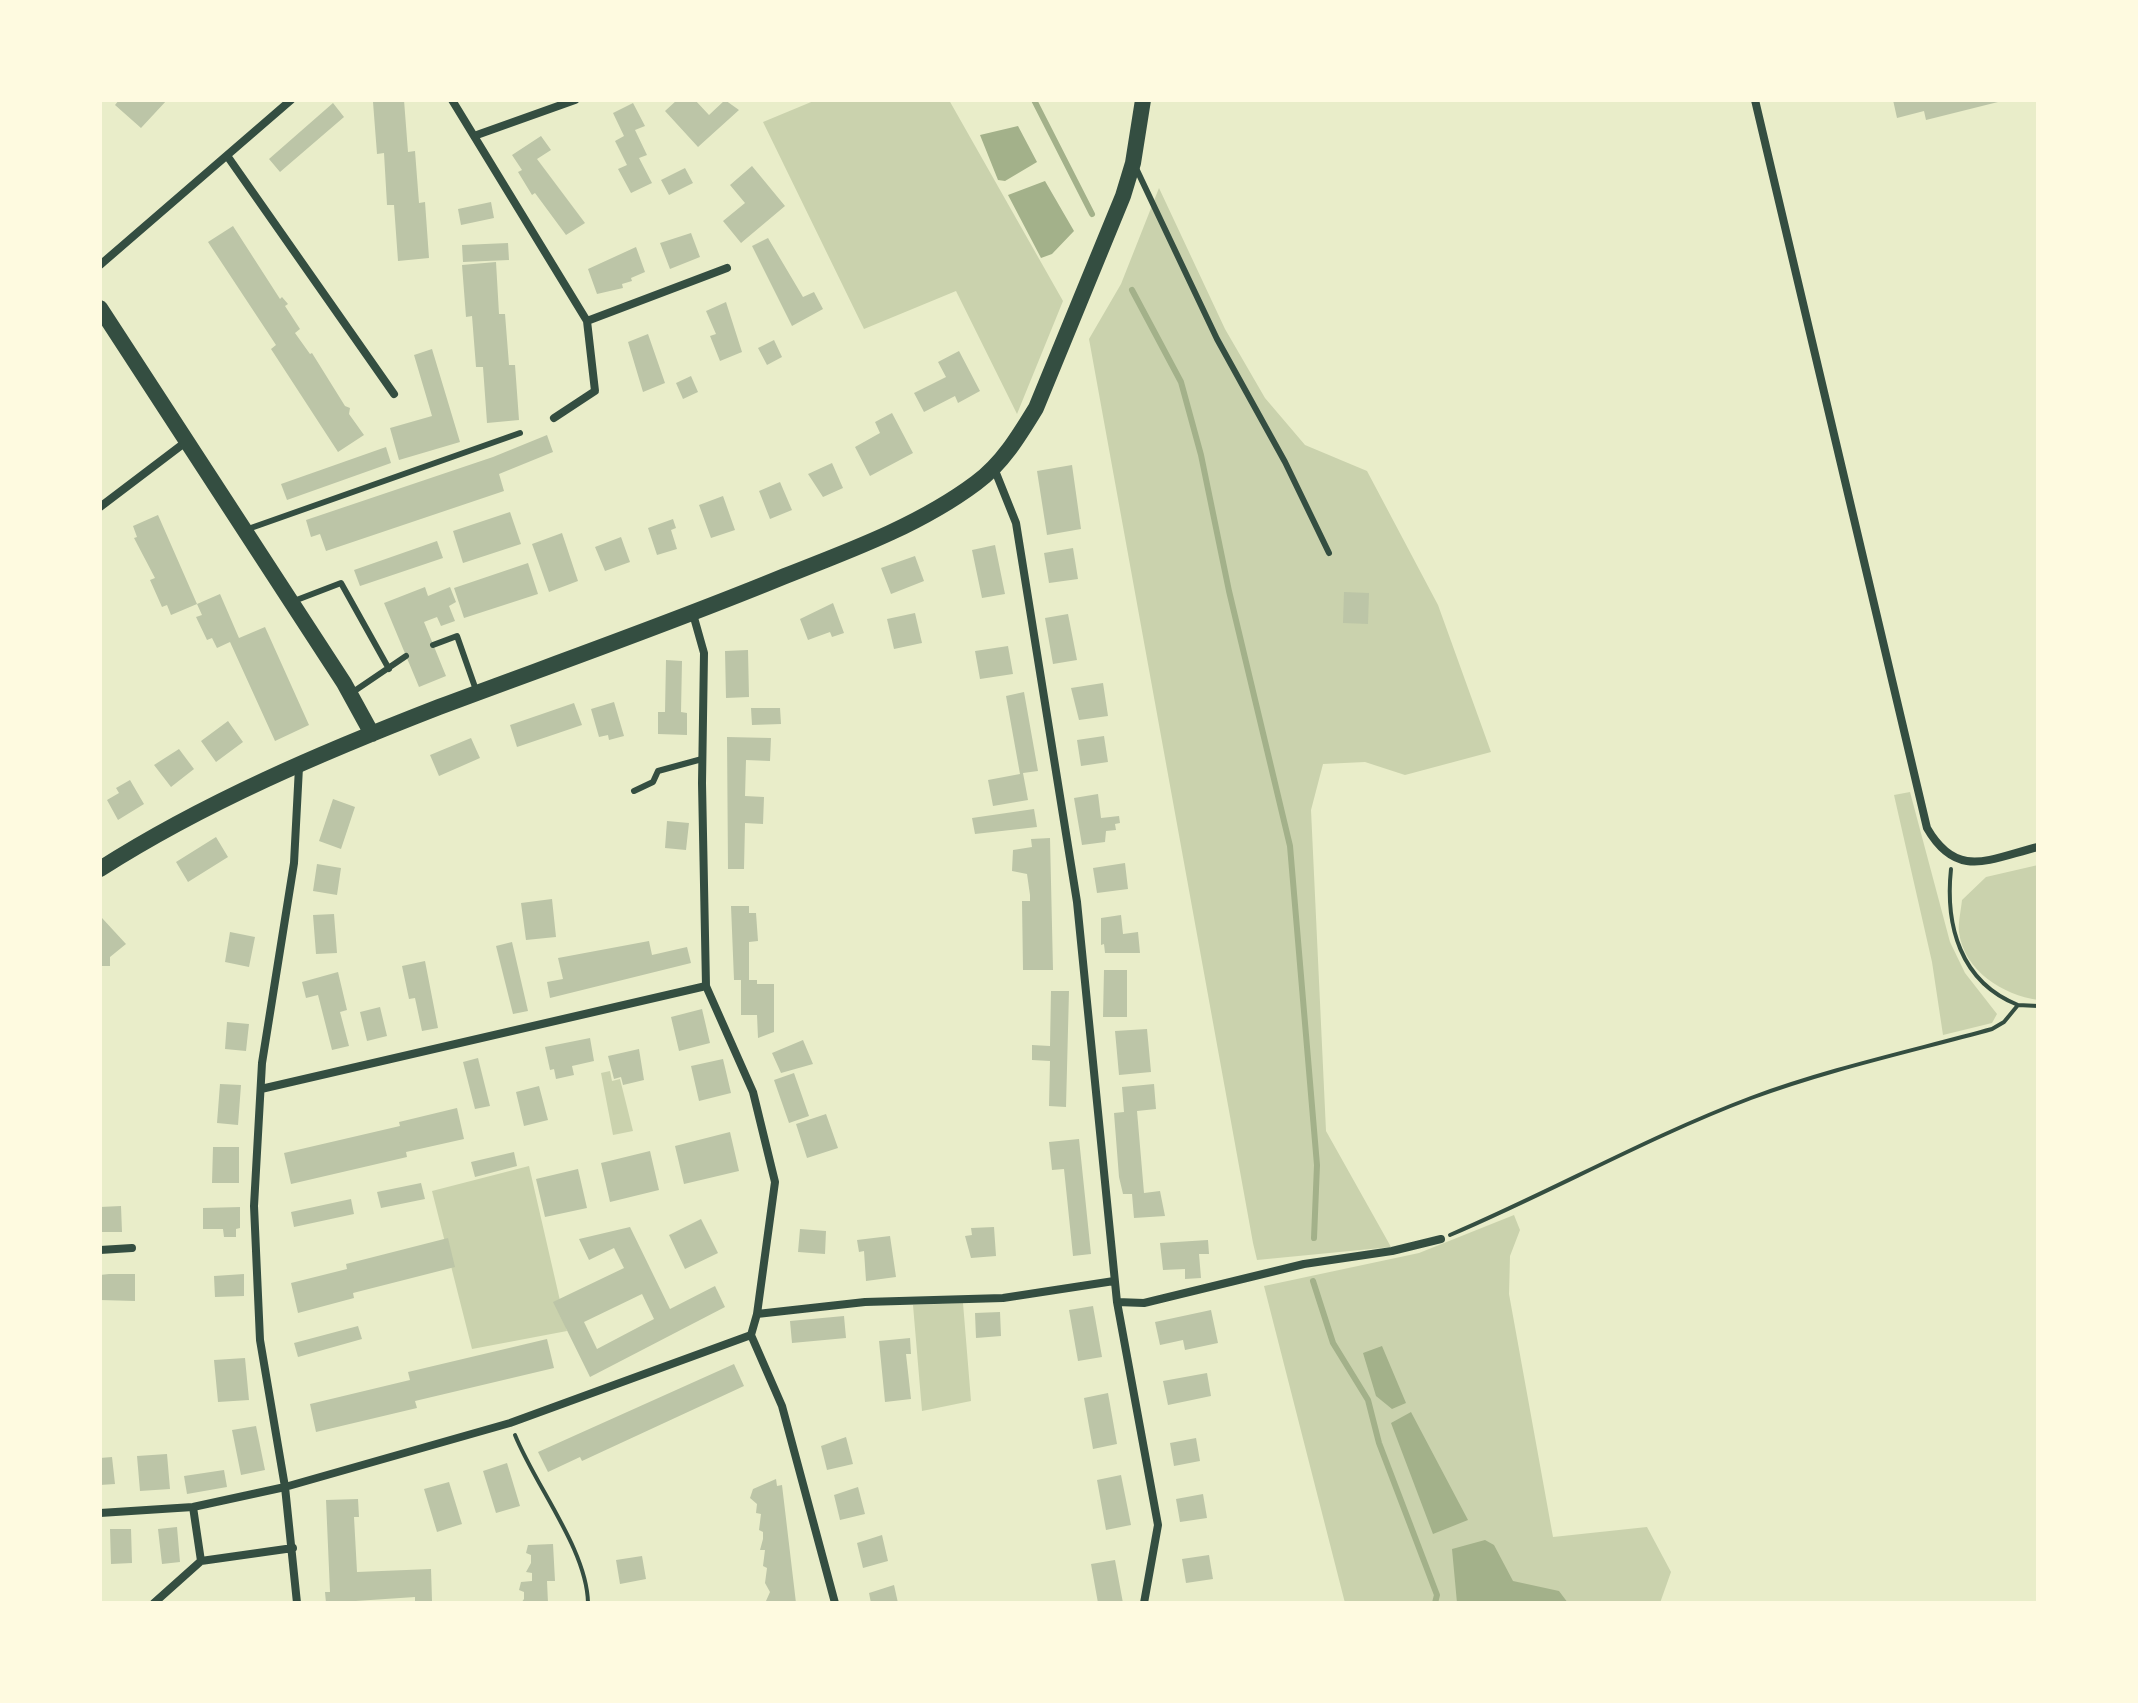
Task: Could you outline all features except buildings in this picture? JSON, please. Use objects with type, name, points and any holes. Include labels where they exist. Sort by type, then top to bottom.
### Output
[{"type":"main road","points":[[100,869],[192,817],[372,734],[693,614],[877,537],[956,496],[994,467],[1036,408],[1123,196],[1133,163],[1143,100]]},
{"type":"main road","points":[[100,308],[350,694],[372,734]]},
{"type":"street","points":[[100,265],[291,100]]},
{"type":"street","points":[[452,100],[587,321],[595,391],[554,418]]},
{"type":"street","points":[[474,136],[575,100]]},
{"type":"street","points":[[1755,100],[1927,828],[1939,848],[1952,859],[1972,862],[2038,847]]},
{"type":"street","points":[[228,157],[394,394]]},
{"type":"street","points":[[587,321],[727,268]]},
{"type":"street","points":[[100,507],[187,441]]},
{"type":"street","points":[[994,467],[1016,523],[1075,888],[1114,1281],[1158,1525],[1144,1603]]},
{"type":"street","points":[[693,614],[704,653],[702,759],[706,986],[753,1092],[775,1182],[757,1314],[751,1335],[782,1406],[835,1603]]},
{"type":"street","points":[[297,1603],[285,1487],[260,1340],[254,1206],[265,1034],[294,863],[299,767]]},
{"type":"street","points":[[261,1089],[706,986]]},
{"type":"street","points":[[1117,1302],[1144,1303],[1304,1264],[1392,1251],[1441,1239]]},
{"type":"street","points":[[100,1250],[132,1248]]},
{"type":"street","points":[[757,1314],[865,1302],[1003,1298],[1114,1281]]},
{"type":"street","points":[[100,1513],[193,1507],[285,1487],[510,1423],[751,1335]]},
{"type":"street","points":[[193,1507],[201,1561]]},
{"type":"street","points":[[154,1603],[201,1561],[293,1548]]},
{"type":"lane","points":[[1133,163],[1217,339],[1285,462],[1329,553]]},
{"type":"lane","points":[[244,531],[520,433]]},
{"type":"lane","points":[[291,602],[341,583],[389,669]]},
{"type":"lane","points":[[433,645],[457,636],[477,693]]},
{"type":"lane","points":[[350,694],[406,656]]},
{"type":"lane","points":[[634,791],[653,782],[658,771],[702,759]]},
{"type":"path","points":[[1952,859],[1950,917],[1961,955],[1986,988],[2018,1005],[2038,1006]]},
{"type":"path","points":[[1441,1239],[1512,1210],[1731,1106],[1791,1085],[1992,1029],[2004,1022],[2018,1005]]},
{"type":"path","points":[[510,1423],[530,1473],[580,1560],[588,1579],[588,1603]]},
{"type":"shaded area","points":[[816,100],[949,100],[1063,301],[1017,414],[956,291],[864,329],[763,122]]},
{"type":"shaded area","points":[[1018,126],[1037,162],[1005,181],[998,180],[980,135]]},
{"type":"shaded area","points":[[1045,181],[1074,231],[1052,254],[1041,258],[1008,195]]},
{"type":"shaded area","points":[[1159,188],[1225,329],[1265,398],[1305,445],[1367,471],[1438,605],[1491,752],[1405,775],[1365,762],[1323,764],[1311,810],[1326,1131],[1391,1247],[1257,1260],[1253,1243],[1089,339],[1121,284]]},
{"type":"shaded area","points":[[1910,792],[1950,942],[1965,973],[1997,1014],[1992,1023],[1943,1035],[1932,962],[1894,795]]},
{"type":"shaded area","points":[[2038,865],[2038,1000],[2012,993],[1987,979],[1962,946],[1959,928],[1962,900],[1986,877]]},
{"type":"shaded area","points":[[610,1071],[612,1081],[620,1079],[633,1131],[613,1135],[601,1073]]},
{"type":"shaded area","points":[[529,1166],[567,1331],[472,1349],[432,1191]]},
{"type":"shaded area","points":[[1514,1215],[1520,1230],[1510,1256],[1509,1294],[1553,1537],[1647,1527],[1671,1572],[1660,1603],[1345,1603],[1264,1286],[1419,1253]]},
{"type":"shaded area","points":[[963,1303],[971,1401],[922,1411],[913,1305]]},
{"type":"shaded area","points":[[1382,1346],[1406,1403],[1392,1409],[1376,1396],[1363,1353]]},
{"type":"shaded area","points":[[1411,1412],[1468,1520],[1433,1534],[1391,1423]]},
{"type":"shaded area","points":[[1485,1540],[1494,1545],[1513,1581],[1559,1591],[1568,1603],[1457,1603],[1452,1549]]},
{"type":"waterway","points":[[1034,100],[1092,214]]},
{"type":"waterway","points":[[1132,290],[1181,382],[1201,455],[1229,591],[1290,846],[1317,1165],[1314,1238]]},
{"type":"waterway","points":[[1313,1281],[1333,1343],[1368,1400],[1379,1443],[1437,1595],[1435,1603]]}]
